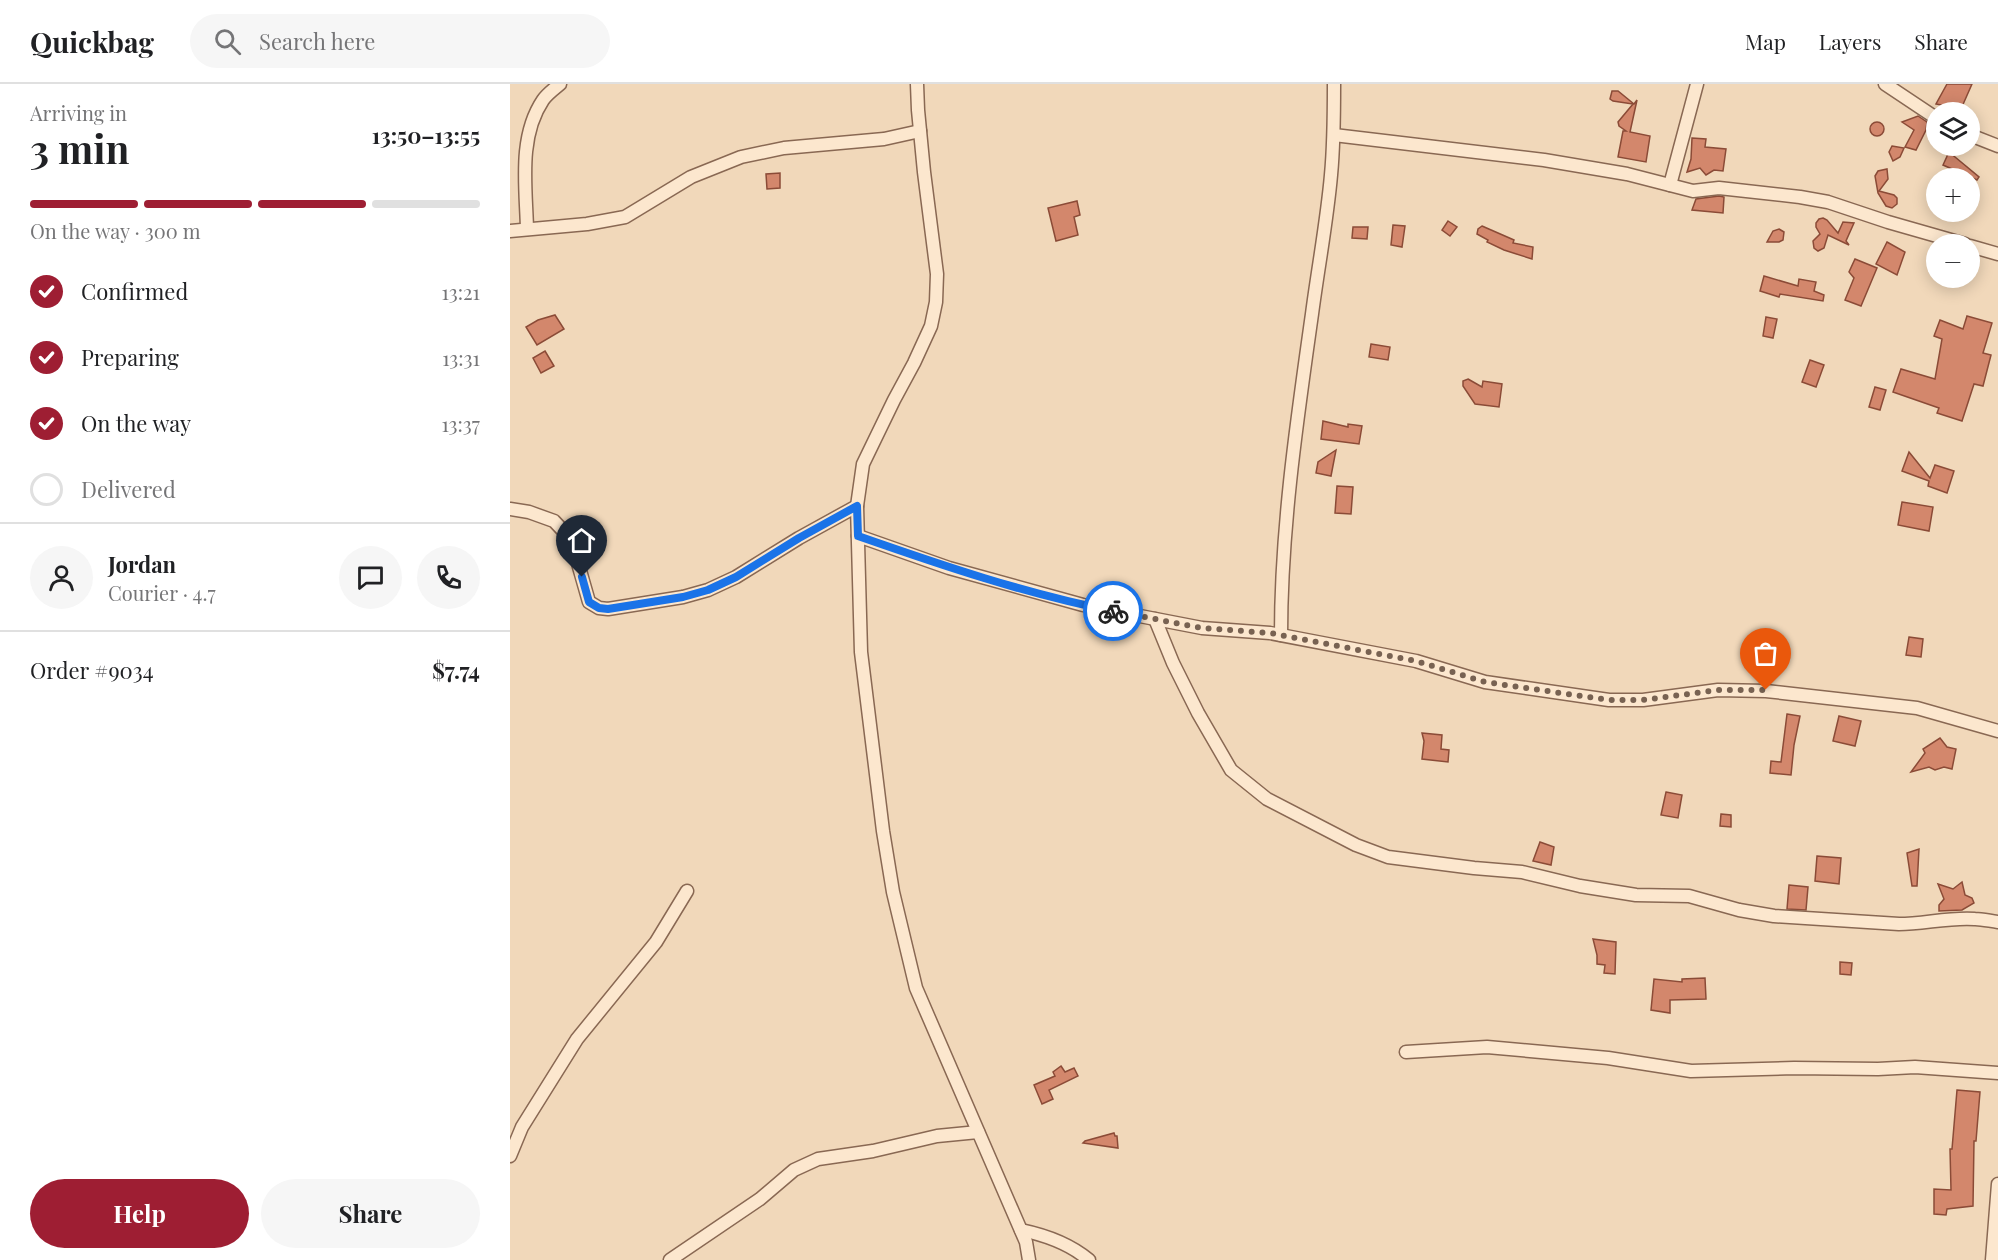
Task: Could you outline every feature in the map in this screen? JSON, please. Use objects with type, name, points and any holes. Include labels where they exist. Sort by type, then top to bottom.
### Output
[{"type":"street","points":[[527,229],[525,162],[531,123],[544,99],[560,84]]},
{"type":"street","points":[[917,84],[920,131],[937,274],[936,302],[931,326],[863,464],[857,506],[861,652],[883,831],[893,892],[916,988],[1026,1242],[1029,1260]]},
{"type":"street","points":[[1281,635],[1281,588],[1289,503],[1331,178],[1334,84]]},
{"type":"street","points":[[1670,185],[1697,84]]},
{"type":"street","points":[[1885,84],[1926,111]]},
{"type":"street","points":[[510,231],[587,224],[625,217],[691,177],[741,158],[784,148],[884,139],[920,131]]},
{"type":"street","points":[[1334,135],[1544,160],[1627,174],[1694,191],[1719,188],[1800,197],[1828,202],[1932,234]]},
{"type":"street","points":[[1980,139],[1998,146]]},
{"type":"street","points":[[1980,249],[1998,254]]},
{"type":"street","points":[[510,509],[529,512],[554,521],[572,539],[589,602],[599,608],[608,609],[683,597],[708,590],[736,577],[857,506]]},
{"type":"street","points":[[858,536],[960,571],[1083,605],[1202,628],[1281,635],[1416,661],[1485,682],[1609,700],[1643,700],[1718,690],[1766,690],[1917,708],[1998,731]]},
{"type":"street","points":[[1155,619],[1173,663],[1198,713],[1232,770],[1267,799],[1356,845],[1388,857],[1522,872],[1580,886],[1636,895],[1689,896],[1739,910],[1774,916],[1899,924],[1957,919],[1998,922]]},
{"type":"street","points":[[510,1156],[522,1127],[577,1040],[656,942],[687,891]]},
{"type":"street","points":[[1406,1052],[1487,1047],[1608,1058],[1691,1071],[1915,1067],[1998,1073]]},
{"type":"street","points":[[670,1260],[760,1199],[794,1170],[818,1160],[873,1151],[937,1136],[978,1132]]},
{"type":"street","points":[[1992,1260],[1998,1184]]},
{"type":"street","points":[[1021,1230],[1057,1241],[1089,1260]]},
{"type":"building","points":[[1947,84],[1972,84],[1964,102],[1937,102]]},
{"type":"building","points":[[1612,91],[1618,91],[1634,104],[1637,100],[1630,132],[1650,136],[1646,162],[1618,157],[1623,131],[1626,131],[1619,126],[1618,122],[1633,104],[1613,101],[1610,99]]},
{"type":"building","points":[[1918,116],[1926,121],[1926,130],[1916,150],[1905,147],[1914,130],[1902,122]]},
{"type":"building","points":[[1877,122],[1882,124],[1884,129],[1882,134],[1877,136],[1872,134],[1870,129],[1872,124]]},
{"type":"building","points":[[1692,138],[1706,139],[1705,147],[1726,149],[1723,171],[1714,170],[1706,175],[1700,168],[1687,172],[1691,159]]},
{"type":"building","points":[[1892,146],[1904,148],[1900,157],[1893,161],[1889,152]]},
{"type":"building","points":[[1947,156],[1954,156],[1968,168],[1950,168],[1943,165]]},
{"type":"building","points":[[1887,169],[1888,179],[1879,191],[1897,198],[1897,204],[1892,208],[1886,206],[1878,193],[1875,176],[1878,171]]},
{"type":"building","points":[[780,173],[780,188],[767,189],[766,174]]},
{"type":"building","points":[[1724,197],[1723,213],[1692,210],[1696,199]]},
{"type":"building","points":[[1077,201],[1080,215],[1074,217],[1078,235],[1056,241],[1048,208]]},
{"type":"building","points":[[1823,218],[1838,233],[1843,222],[1854,223],[1846,241],[1849,245],[1828,235],[1824,248],[1818,251],[1814,248],[1813,241],[1820,234],[1816,223]]},
{"type":"building","points":[[1448,221],[1457,227],[1450,236],[1442,230]]},
{"type":"building","points":[[1393,225],[1405,226],[1402,247],[1391,245]]},
{"type":"building","points":[[1482,226],[1514,240],[1513,243],[1533,247],[1532,259],[1487,242],[1488,240],[1477,234],[1478,229]]},
{"type":"building","points":[[1353,227],[1368,227],[1367,239],[1352,238]]},
{"type":"building","points":[[1779,229],[1784,232],[1783,240],[1767,242],[1773,231]]},
{"type":"building","points":[[1887,242],[1905,252],[1897,275],[1876,264]]},
{"type":"building","points":[[1855,259],[1877,268],[1861,306],[1845,300],[1854,278],[1849,272]]},
{"type":"building","points":[[1764,276],[1798,286],[1799,279],[1816,282],[1814,291],[1824,295],[1823,301],[1780,294],[1779,297],[1760,291]]},
{"type":"building","points":[[555,315],[564,329],[537,345],[526,327],[538,320]]},
{"type":"building","points":[[1967,316],[1992,323],[1983,353],[1991,355],[1983,386],[1974,384],[1962,421],[1937,413],[1939,408],[1893,392],[1901,369],[1935,379],[1942,339],[1934,336],[1940,320],[1963,329]]},
{"type":"building","points":[[1766,317],[1777,319],[1773,338],[1763,336]]},
{"type":"building","points":[[1371,344],[1390,347],[1388,360],[1369,357]]},
{"type":"building","points":[[545,351],[554,366],[541,373],[533,358]]},
{"type":"building","points":[[1810,360],[1824,365],[1816,387],[1802,382]]},
{"type":"building","points":[[1468,379],[1482,387],[1483,381],[1502,384],[1499,407],[1475,404],[1463,386],[1463,381]]},
{"type":"building","points":[[1875,387],[1886,390],[1880,410],[1869,407]]},
{"type":"building","points":[[1323,421],[1348,427],[1348,424],[1362,426],[1359,444],[1321,439]]},
{"type":"building","points":[[1336,450],[1331,476],[1316,473],[1318,462]]},
{"type":"building","points":[[1909,452],[1930,478],[1935,465],[1954,471],[1947,493],[1928,486],[1929,481],[1902,471]]},
{"type":"building","points":[[1337,486],[1353,487],[1351,514],[1335,513]]},
{"type":"building","points":[[1902,502],[1933,507],[1929,531],[1898,525]]},
{"type":"building","points":[[1909,637],[1923,639],[1921,657],[1906,655]]},
{"type":"building","points":[[1787,714],[1800,716],[1791,775],[1770,773],[1771,761],[1781,762]]},
{"type":"building","points":[[1839,716],[1861,721],[1855,746],[1833,741]]},
{"type":"building","points":[[1422,733],[1442,735],[1441,749],[1449,750],[1448,762],[1422,759],[1424,741]]},
{"type":"building","points":[[1940,738],[1947,747],[1956,749],[1952,769],[1944,767],[1935,770],[1929,767],[1911,772],[1925,753],[1923,749]]},
{"type":"building","points":[[1666,792],[1682,795],[1678,818],[1661,815]]},
{"type":"building","points":[[1721,814],[1731,815],[1731,827],[1720,826]]},
{"type":"building","points":[[1540,842],[1554,847],[1551,865],[1533,861]]},
{"type":"building","points":[[1919,849],[1917,886],[1912,886],[1907,853]]},
{"type":"building","points":[[1817,856],[1841,858],[1839,884],[1815,881]]},
{"type":"building","points":[[1962,882],[1965,895],[1972,898],[1974,903],[1962,910],[1939,911],[1939,905],[1944,899],[1938,884],[1953,889]]},
{"type":"building","points":[[1789,885],[1808,887],[1806,910],[1787,909]]},
{"type":"building","points":[[1593,939],[1616,942],[1615,974],[1604,973],[1605,965],[1597,964]]},
{"type":"building","points":[[1840,962],[1852,963],[1851,975],[1840,974]]},
{"type":"building","points":[[1705,978],[1706,999],[1670,1000],[1670,1013],[1651,1010],[1654,979],[1682,982],[1682,979]]},
{"type":"building","points":[[1061,1066],[1065,1072],[1074,1068],[1078,1076],[1049,1090],[1053,1099],[1042,1104],[1034,1085],[1055,1076],[1053,1072]]},
{"type":"building","points":[[1957,1090],[1980,1092],[1976,1141],[1974,1141],[1973,1206],[1947,1209],[1946,1215],[1934,1214],[1934,1189],[1951,1190],[1950,1149],[1952,1149]]},
{"type":"building","points":[[1114,1133],[1117,1136],[1118,1148],[1083,1143],[1085,1141]]},
{"type":"way so far","points":[[1113,611],[1202,628],[1270,633],[1416,661],[1485,682],[1609,700],[1643,700],[1718,690],[1766,690]]},
{"type":"route","points":[[582,577],[589,602],[599,608],[608,609],[683,597],[708,590],[736,577],[857,506],[858,536],[949,568],[1083,605],[1113,611]]}]
